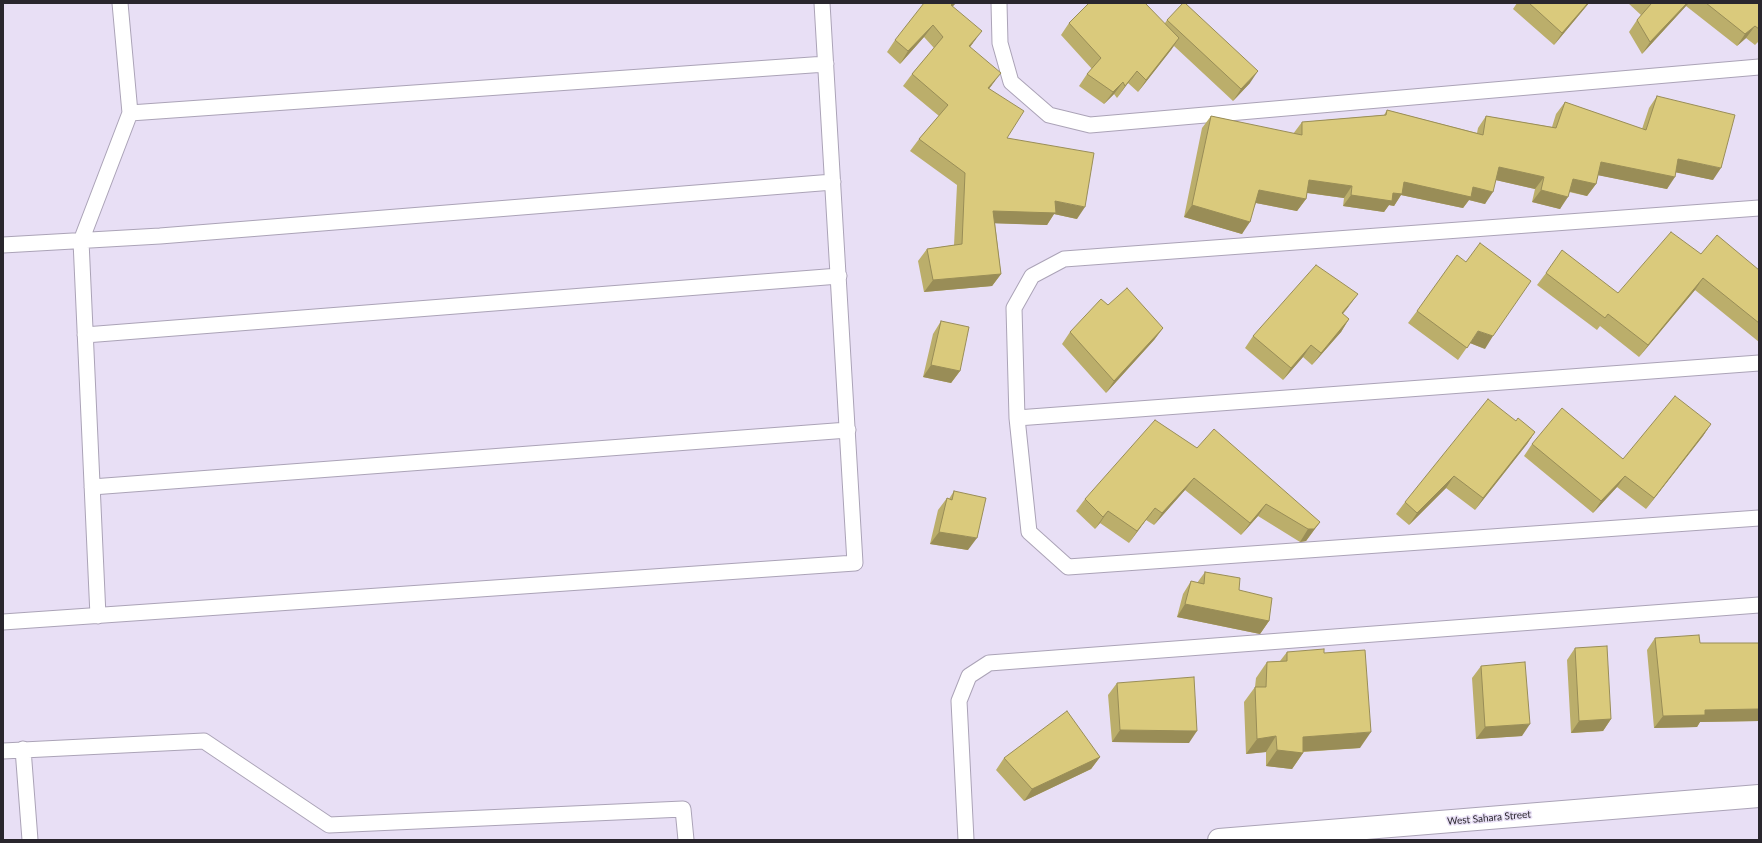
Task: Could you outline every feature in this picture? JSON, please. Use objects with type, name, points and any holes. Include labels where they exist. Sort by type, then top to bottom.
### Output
[{"type":"street","name":"West Sahara Street","points":[[1219,840],[1759,796]]},
{"type":"lane","points":[[98,616],[81,241],[130,113],[120,3]]},
{"type":"lane","points":[[3,622],[855,563],[822,3]]},
{"type":"lane","points":[[999,3],[1000,44],[1011,82],[1049,115],[1090,125],[1759,67]]},
{"type":"lane","points":[[130,113],[826,64]]},
{"type":"lane","points":[[3,245],[81,241],[833,182]]},
{"type":"lane","points":[[1759,208],[1064,259],[1032,276],[1014,308],[1017,418],[1029,532],[1068,567],[1759,518]]},
{"type":"lane","points":[[85,335],[839,276]]},
{"type":"lane","points":[[1017,418],[1759,363]]},
{"type":"lane","points":[[92,487],[848,430]]},
{"type":"lane","points":[[966,840],[959,701],[969,676],[989,663],[1759,605]]},
{"type":"lane","points":[[3,751],[204,741],[329,825],[683,810],[686,840]]},
{"type":"lane","points":[[23,749],[30,840]]},
{"type":"building","points":[[924,3],[953,3],[951,5],[982,31],[969,46],[1001,73],[988,88],[1024,111],[1007,138],[1094,153],[1085,207],[1055,201],[1056,213],[993,211],[1001,274],[933,280],[927,249],[962,244],[965,173],[919,139],[948,105],[912,74],[943,37],[933,25],[908,51],[895,40]]},
{"type":"building","points":[[1089,3],[1145,3],[1179,38],[1146,80],[1137,71],[1125,86],[1123,82],[1113,92],[1087,74],[1101,58],[1069,23]]},
{"type":"building","points":[[1183,3],[1185,3],[1258,71],[1241,89],[1167,20]]},
{"type":"building","points":[[1529,3],[1588,3],[1562,33]]},
{"type":"building","points":[[1650,3],[1687,3],[1650,42],[1637,20],[1651,4]]},
{"type":"building","points":[[1706,3],[1759,3],[1759,29],[1755,26],[1745,34]]},
{"type":"building","points":[[1657,96],[1735,115],[1721,168],[1678,159],[1675,177],[1601,162],[1596,184],[1573,179],[1568,197],[1541,190],[1544,177],[1499,167],[1493,192],[1473,187],[1471,197],[1404,182],[1402,194],[1393,193],[1392,201],[1351,195],[1352,186],[1309,180],[1306,199],[1259,190],[1250,222],[1192,205],[1211,116],[1302,135],[1302,122],[1386,115],[1387,110],[1483,135],[1486,116],[1556,128],[1565,102],[1646,130]]},
{"type":"building","points":[[1671,232],[1701,254],[1717,235],[1759,270],[1759,323],[1703,278],[1648,345],[1608,314],[1605,318],[1546,273],[1562,250],[1618,293]]},
{"type":"building","points":[[1480,243],[1531,281],[1493,336],[1478,331],[1467,348],[1417,311],[1457,255],[1466,262]]},
{"type":"building","points":[[1316,265],[1358,294],[1342,313],[1349,319],[1321,353],[1311,345],[1291,368],[1253,336]]},
{"type":"building","points":[[1127,288],[1163,328],[1114,381],[1070,332],[1101,299],[1108,305]]},
{"type":"building","points":[[941,321],[969,327],[960,371],[931,365]]},
{"type":"building","points":[[1675,396],[1711,424],[1654,498],[1625,476],[1601,501],[1532,444],[1562,408],[1623,459]]},
{"type":"building","points":[[1488,399],[1516,421],[1518,418],[1535,432],[1483,498],[1454,476],[1417,513],[1405,502]]},
{"type":"building","points":[[1155,420],[1197,448],[1214,429],[1320,522],[1314,529],[1308,529],[1266,504],[1250,523],[1194,478],[1162,513],[1155,508],[1137,531],[1108,511],[1103,517],[1085,499]]},
{"type":"building","points":[[954,491],[986,498],[977,538],[939,532],[947,498],[952,500]]},
{"type":"building","points":[[1205,572],[1240,578],[1239,590],[1272,598],[1269,621],[1185,604],[1191,581],[1204,584]]},
{"type":"building","points":[[1699,635],[1700,643],[1759,643],[1759,709],[1705,710],[1705,715],[1663,716],[1655,638]]},
{"type":"building","points":[[1607,646],[1611,719],[1579,721],[1575,648]]},
{"type":"building","points":[[1324,649],[1324,653],[1365,650],[1371,732],[1303,737],[1303,753],[1277,750],[1276,736],[1257,739],[1255,687],[1266,687],[1267,662],[1287,661],[1287,652]]},
{"type":"building","points":[[1525,662],[1530,724],[1485,727],[1481,666]]},
{"type":"building","points":[[1194,677],[1197,731],[1120,730],[1117,683]]},
{"type":"building","points":[[1067,711],[1100,757],[1032,789],[1004,758]]}]
